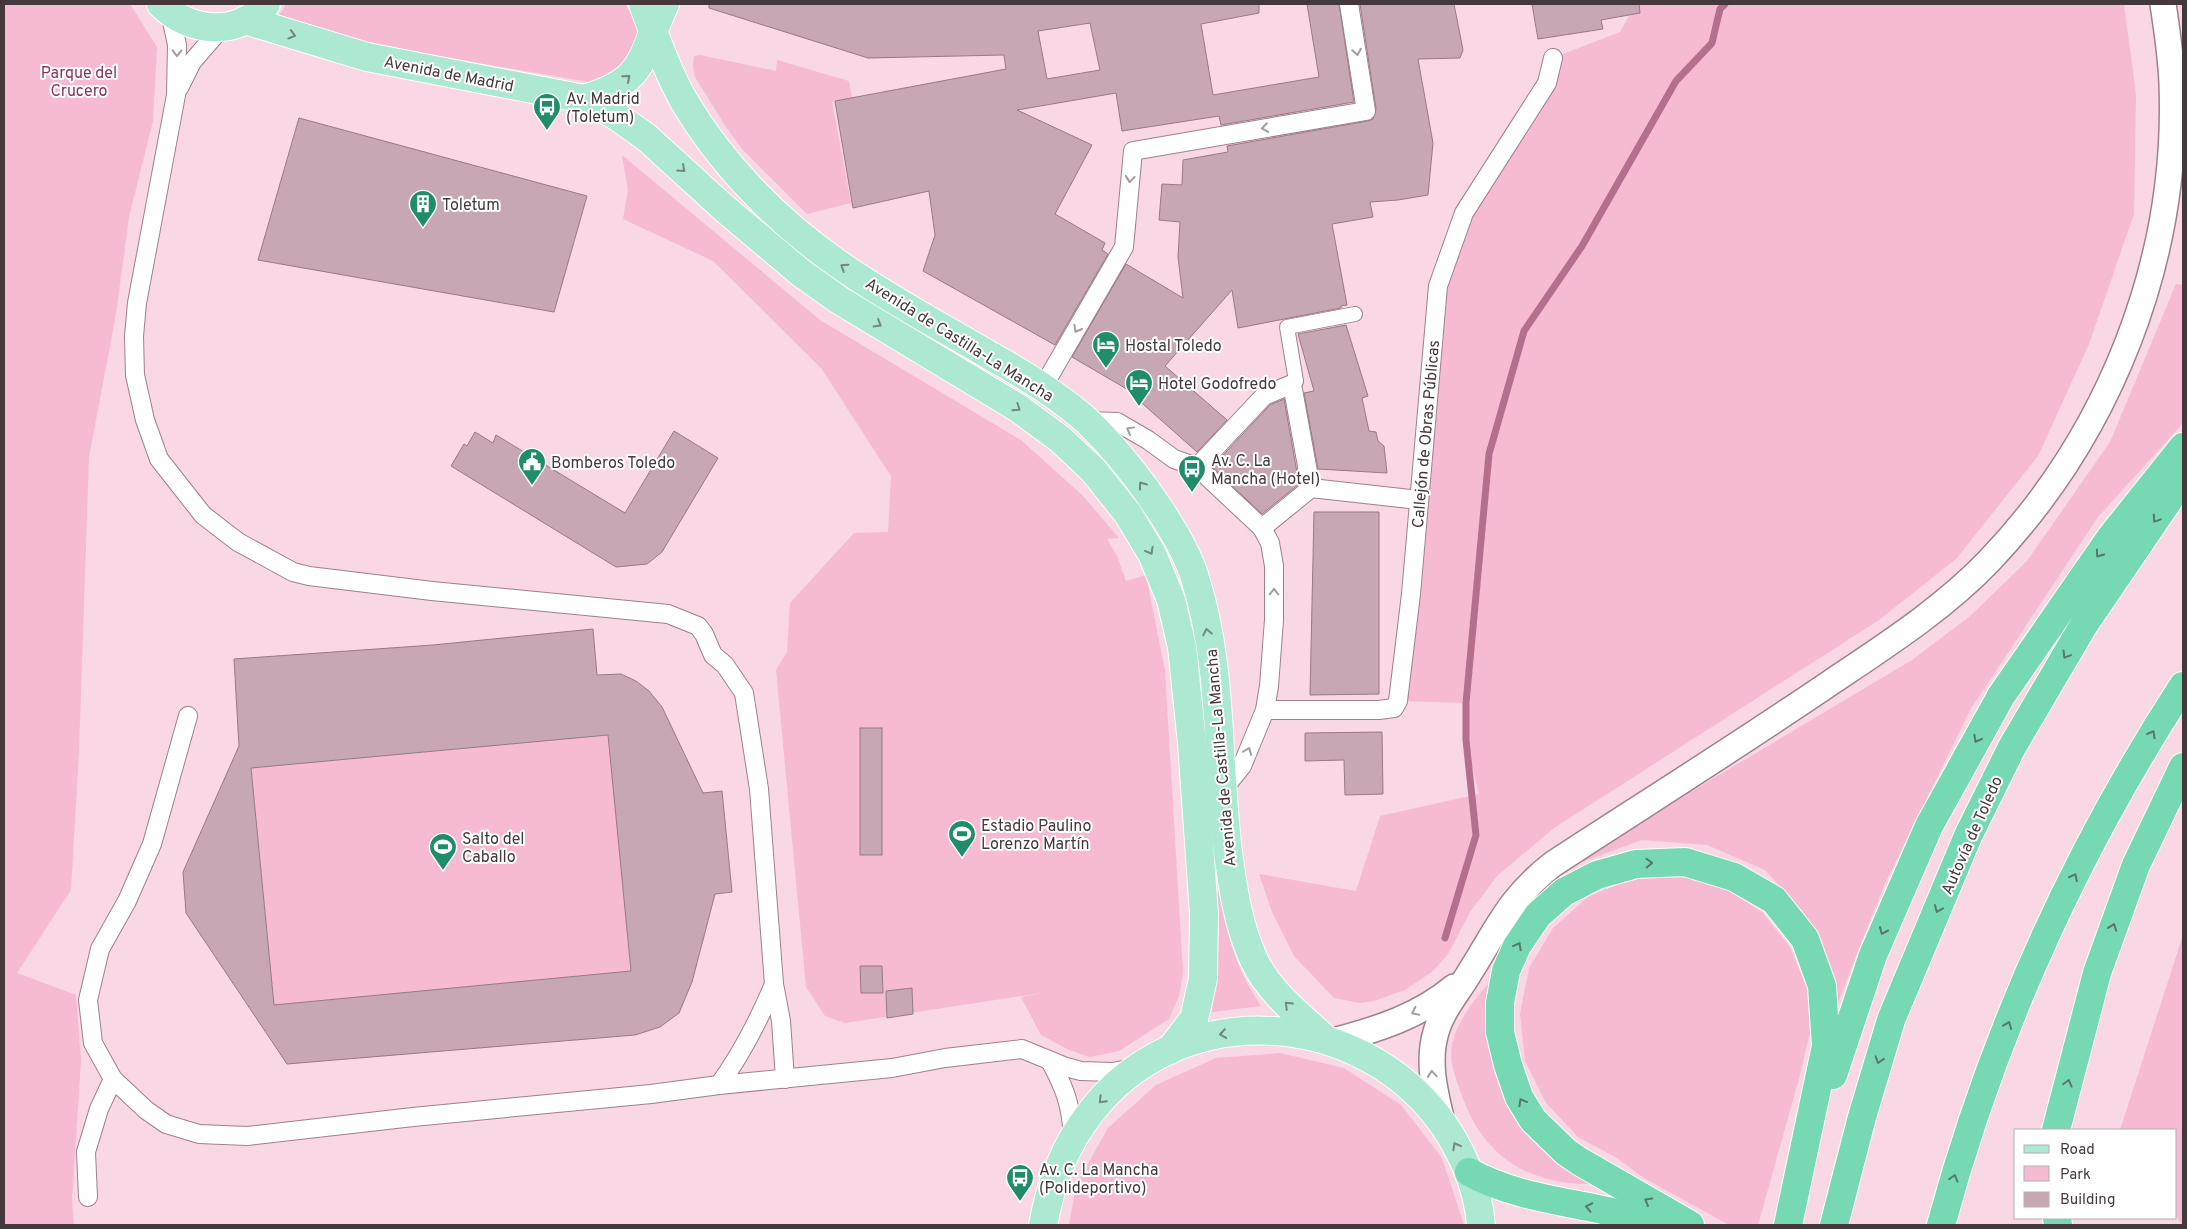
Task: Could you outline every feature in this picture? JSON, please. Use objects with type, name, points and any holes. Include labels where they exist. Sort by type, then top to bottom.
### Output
[{"type":"highway","points":[[1794,1198],[1873,955],[1929,826],[2001,696],[2110,537],[2183,447]]},
{"type":"highway","name":"Autovía de Toledo","points":[[1834,1225],[1862,1117],[1892,1020],[1968,836],[2012,747],[2085,623],[2183,479]]},
{"type":"highway","points":[[1941,1225],[1954,1178],[1999,1048],[2043,938],[2103,821],[2156,728],[2183,686]]},
{"type":"highway","points":[[2056,1129],[2097,973],[2136,865],[2183,767]]},
{"type":"highway","points":[[1690,1225],[1579,1161],[1566,1152],[1533,1120],[1519,1097],[1508,1065],[1500,1032],[1500,1003],[1506,971],[1518,946],[1538,915],[1564,892],[1597,874],[1636,864],[1685,862],[1734,877],[1774,900],[1805,939],[1822,986],[1826,1046],[1788,1225]]},
{"type":"highway","points":[[1469,1172],[1489,1183],[1526,1195],[1622,1214],[1653,1225]]},
{"type":"main road","points":[[233,24],[266,4]]},
{"type":"main road","points":[[643,4],[653,31]]},
{"type":"main road","name":"Avenida de Madrid","points":[[165,8],[186,22],[203,27],[233,24],[367,57],[584,99],[609,92],[631,76],[643,60],[665,4]]},
{"type":"main road","points":[[1442,1122],[1432,1080],[1432,1061],[1436,1032],[1442,1015],[1469,974],[1507,909],[1535,878],[1781,716],[1923,618],[1988,562],[2037,504],[2075,450],[2106,395],[2128,344],[2146,291],[2156,252],[2165,203],[2172,124],[2171,75],[2164,4]]},
{"type":"main road","name":"Avenida de Castilla-La Mancha","points":[[653,31],[682,98],[714,145],[751,189],[795,230],[836,262],[866,282],[1044,387],[1087,421],[1140,481],[1180,545],[1194,576],[1210,646],[1216,686],[1222,791],[1234,896],[1240,926],[1255,963],[1276,993],[1328,1040]]},
{"type":"main road","name":"Avenida de Castilla-La Mancha","points":[[584,99],[615,115],[646,137],[725,209],[801,273],[839,300],[1018,408],[1060,439],[1093,470],[1128,514],[1152,554],[1171,600],[1182,647],[1192,744],[1204,914],[1203,979],[1194,1020],[1170,1050]]},
{"type":"main road","points":[[1328,1040],[1367,1032],[1422,1009],[1435,1002],[1469,974]]},
{"type":"main road","points":[[1043,1225],[1048,1196],[1058,1165],[1073,1136],[1091,1110],[1113,1088],[1138,1068],[1170,1050],[1207,1036],[1246,1030],[1285,1031],[1328,1040],[1358,1052],[1390,1070],[1424,1100],[1442,1122],[1457,1146],[1469,1172],[1481,1214],[1481,1225]]},
{"type":"street","points":[[1044,387],[1124,246],[1133,151],[1366,111],[1349,4]]},
{"type":"street","points":[[165,8],[177,46],[176,95],[137,303],[134,336],[135,374],[145,420],[159,459],[203,515],[238,542],[293,572],[432,592],[668,614],[698,626],[704,634],[713,655],[725,665],[744,693],[759,789],[774,984],[781,1021],[785,1079]]},
{"type":"street","points":[[176,95],[192,62],[233,24]]},
{"type":"street","name":"Callejón de Obras Públicas","points":[[1265,710],[1394,708],[1398,702],[1419,500],[1438,286],[1464,212],[1547,83],[1553,58]]},
{"type":"street","points":[[1196,467],[1264,396],[1296,382],[1288,327],[1355,314]]},
{"type":"street","points":[[1292,384],[1311,488]]},
{"type":"street","points":[[1087,421],[1117,422],[1148,440],[1174,460],[1196,467],[1262,528],[1270,543],[1274,566],[1274,620],[1269,686],[1265,710],[1242,766],[1222,791]]},
{"type":"street","points":[[1262,528],[1311,488],[1419,500]]},
{"type":"street","points":[[188,716],[152,844],[127,901],[100,948],[88,1000],[93,1043],[113,1079],[146,1110],[166,1124],[199,1134],[247,1136],[892,1068],[945,1058],[1022,1049],[1081,1071],[1112,1072],[1138,1068]]},
{"type":"street","points":[[719,1085],[742,1052],[759,1020],[774,984]]},
{"type":"street","points":[[1050,1061],[1064,1087],[1072,1111],[1073,1136]]},
{"type":"street","points":[[88,1197],[86,1152],[99,1108],[113,1079]]},
{"type":"green space","name":"Parque del Crucero","points":[[4,4],[130,4],[157,47],[153,121],[129,217],[116,314],[89,457],[79,751],[71,890],[17,973],[76,995],[81,1061],[72,1199],[74,1225],[4,1225]]},
{"type":"green space","points":[[286,4],[625,4],[634,18],[638,37],[630,59],[612,76],[589,82],[386,47],[358,40],[279,16]]},
{"type":"green space","points":[[1636,4],[2124,4],[2136,95],[2134,214],[2089,344],[2038,456],[1956,559],[1879,620],[1554,828],[1497,876],[1470,912],[1448,954],[1433,971],[1405,990],[1374,1001],[1360,1003],[1334,998],[1294,956],[1272,912],[1259,874],[1356,891],[1380,816],[1479,794],[1466,740],[1466,703],[1398,701],[1438,286],[1464,213],[1553,58],[1620,32]]},
{"type":"green space","points":[[700,55],[776,71],[777,60],[849,81],[852,98],[832,102],[851,203],[807,214],[743,150],[726,127],[695,77],[693,67],[694,56]]},
{"type":"green space","name":"Estadio Paulino Lorenzo Martín","points":[[622,155],[820,320],[1021,440],[1083,496],[1119,538],[1107,539],[1117,556],[1126,581],[1146,575],[1165,671],[1183,972],[1179,996],[1169,1019],[1119,1051],[1090,1057],[1069,1050],[1041,1035],[1021,997],[1048,992],[845,1023],[825,1016],[806,987],[776,670],[787,652],[790,603],[854,533],[888,532],[891,476],[821,368],[713,261],[623,219],[628,190]]},
{"type":"green space","points":[[2176,284],[2183,285],[2183,423],[2098,517],[1970,710],[1883,888],[1837,1005],[1827,963],[1803,912],[1765,870],[1707,845],[1642,840],[1579,863],[1657,812],[1912,660],[1969,617],[2027,561],[2110,442]]},
{"type":"green space","points":[[608,735],[631,971],[274,1005],[251,768]]},
{"type":"green space","points":[[1677,875],[1723,887],[1762,912],[1790,947],[1807,988],[1810,1032],[1800,1075],[1758,1225],[1729,1225],[1644,1178],[1617,1158],[1578,1137],[1546,1103],[1525,1061],[1520,1014],[1529,968],[1553,928],[1588,897],[1631,879]]},
{"type":"green space","points":[[1220,891],[1225,923],[1233,951],[1252,992],[1261,1006],[1212,1012],[1216,974],[1213,892]]},
{"type":"green space","points":[[2183,935],[2183,1225],[2177,1218],[2177,1129],[2120,1129]]},
{"type":"green space","points":[[1491,980],[1519,1121],[1536,1143],[1565,1166],[1598,1184],[1551,1180],[1512,1164],[1496,1151],[1482,1135],[1470,1116],[1452,1061],[1453,1041],[1459,1024]]},
{"type":"green space","points":[[1280,1053],[1344,1068],[1401,1105],[1442,1158],[1464,1225],[1069,1225],[1076,1185],[1108,1128],[1156,1085],[1216,1058]]},
{"type":"building","points":[[709,4],[1259,4],[1259,13],[1201,24],[1213,95],[1319,77],[1307,4],[1339,4],[1354,102],[1221,125],[1219,116],[1122,131],[1116,93],[1017,110],[1092,145],[1055,214],[1105,243],[1102,250],[1108,254],[1055,345],[923,271],[935,235],[929,191],[853,208],[835,101],[1006,69],[1004,55],[868,58],[709,8]],"holes":[[[1090,23],[1100,70],[1047,79],[1038,31]]]},
{"type":"building","points":[[1360,4],[1454,4],[1463,50],[1460,58],[1418,59],[1433,143],[1428,195],[1370,202],[1373,217],[1332,224],[1347,305],[1341,306],[1341,308],[1238,328],[1232,290],[1165,366],[1227,420],[1197,452],[1125,388],[1072,357],[1126,264],[1183,298],[1178,257],[1180,222],[1159,220],[1162,184],[1182,185],[1183,160],[1228,152],[1227,146],[1373,119],[1376,109]]},
{"type":"building","points":[[1532,4],[1639,4],[1640,13],[1601,20],[1603,29],[1538,39]]},
{"type":"building","name":"Toletum","points":[[299,118],[587,196],[554,312],[258,260]]},
{"type":"building","points":[[1346,325],[1368,396],[1362,398],[1369,431],[1376,432],[1378,441],[1384,446],[1387,473],[1318,469],[1304,393],[1314,391],[1298,334]]},
{"type":"building","points":[[1284,399],[1299,484],[1262,514],[1212,467],[1270,405]]},
{"type":"building","points":[[674,431],[718,458],[662,552],[647,564],[616,567],[451,466],[464,444],[467,446],[475,432],[493,443],[496,435],[625,513]]},
{"type":"building","points":[[1314,512],[1379,512],[1379,694],[1310,695]]},
{"type":"building","points":[[593,629],[597,675],[621,674],[636,681],[649,691],[662,707],[703,793],[722,791],[732,892],[715,894],[692,982],[679,1013],[660,1027],[635,1035],[287,1064],[186,913],[183,872],[239,746],[234,659],[433,645]],"holes":[[[608,735],[631,971],[274,1005],[251,768]]]},
{"type":"building","points":[[860,728],[882,728],[882,855],[860,855]]},
{"type":"building","points":[[1382,732],[1383,794],[1345,795],[1344,760],[1305,761],[1305,733]]},
{"type":"building","points":[[860,966],[882,966],[883,993],[861,993]]},
{"type":"building","points":[[912,988],[913,1014],[887,1018],[886,991]]},
{"type":"waterway","points":[[1445,938],[1476,835],[1466,740],[1466,703],[1489,454],[1524,331],[1582,246],[1676,81],[1712,43],[1720,9],[1725,4]]},
{"type":"place","name":"Av. Madrid (Toletum)","points":[[547,131]]},
{"type":"place","name":"Toletum","points":[[423,228]]},
{"type":"place","name":"Hostal Toledo","points":[[1106,369]]},
{"type":"place","name":"Hotel Godofredo","points":[[1139,407]]},
{"type":"place","name":"Bomberos Toledo","points":[[532,486]]},
{"type":"place","name":"Av. C. La Mancha (Hotel)","points":[[1192,493]]},
{"type":"place","name":"Estadio Paulino Lorenzo Martín","points":[[962,858]]},
{"type":"place","name":"Salto del Caballo","points":[[443,871]]},
{"type":"place","name":"Av. C. La Mancha (Polideportivo)","points":[[1020,1202]]}]
